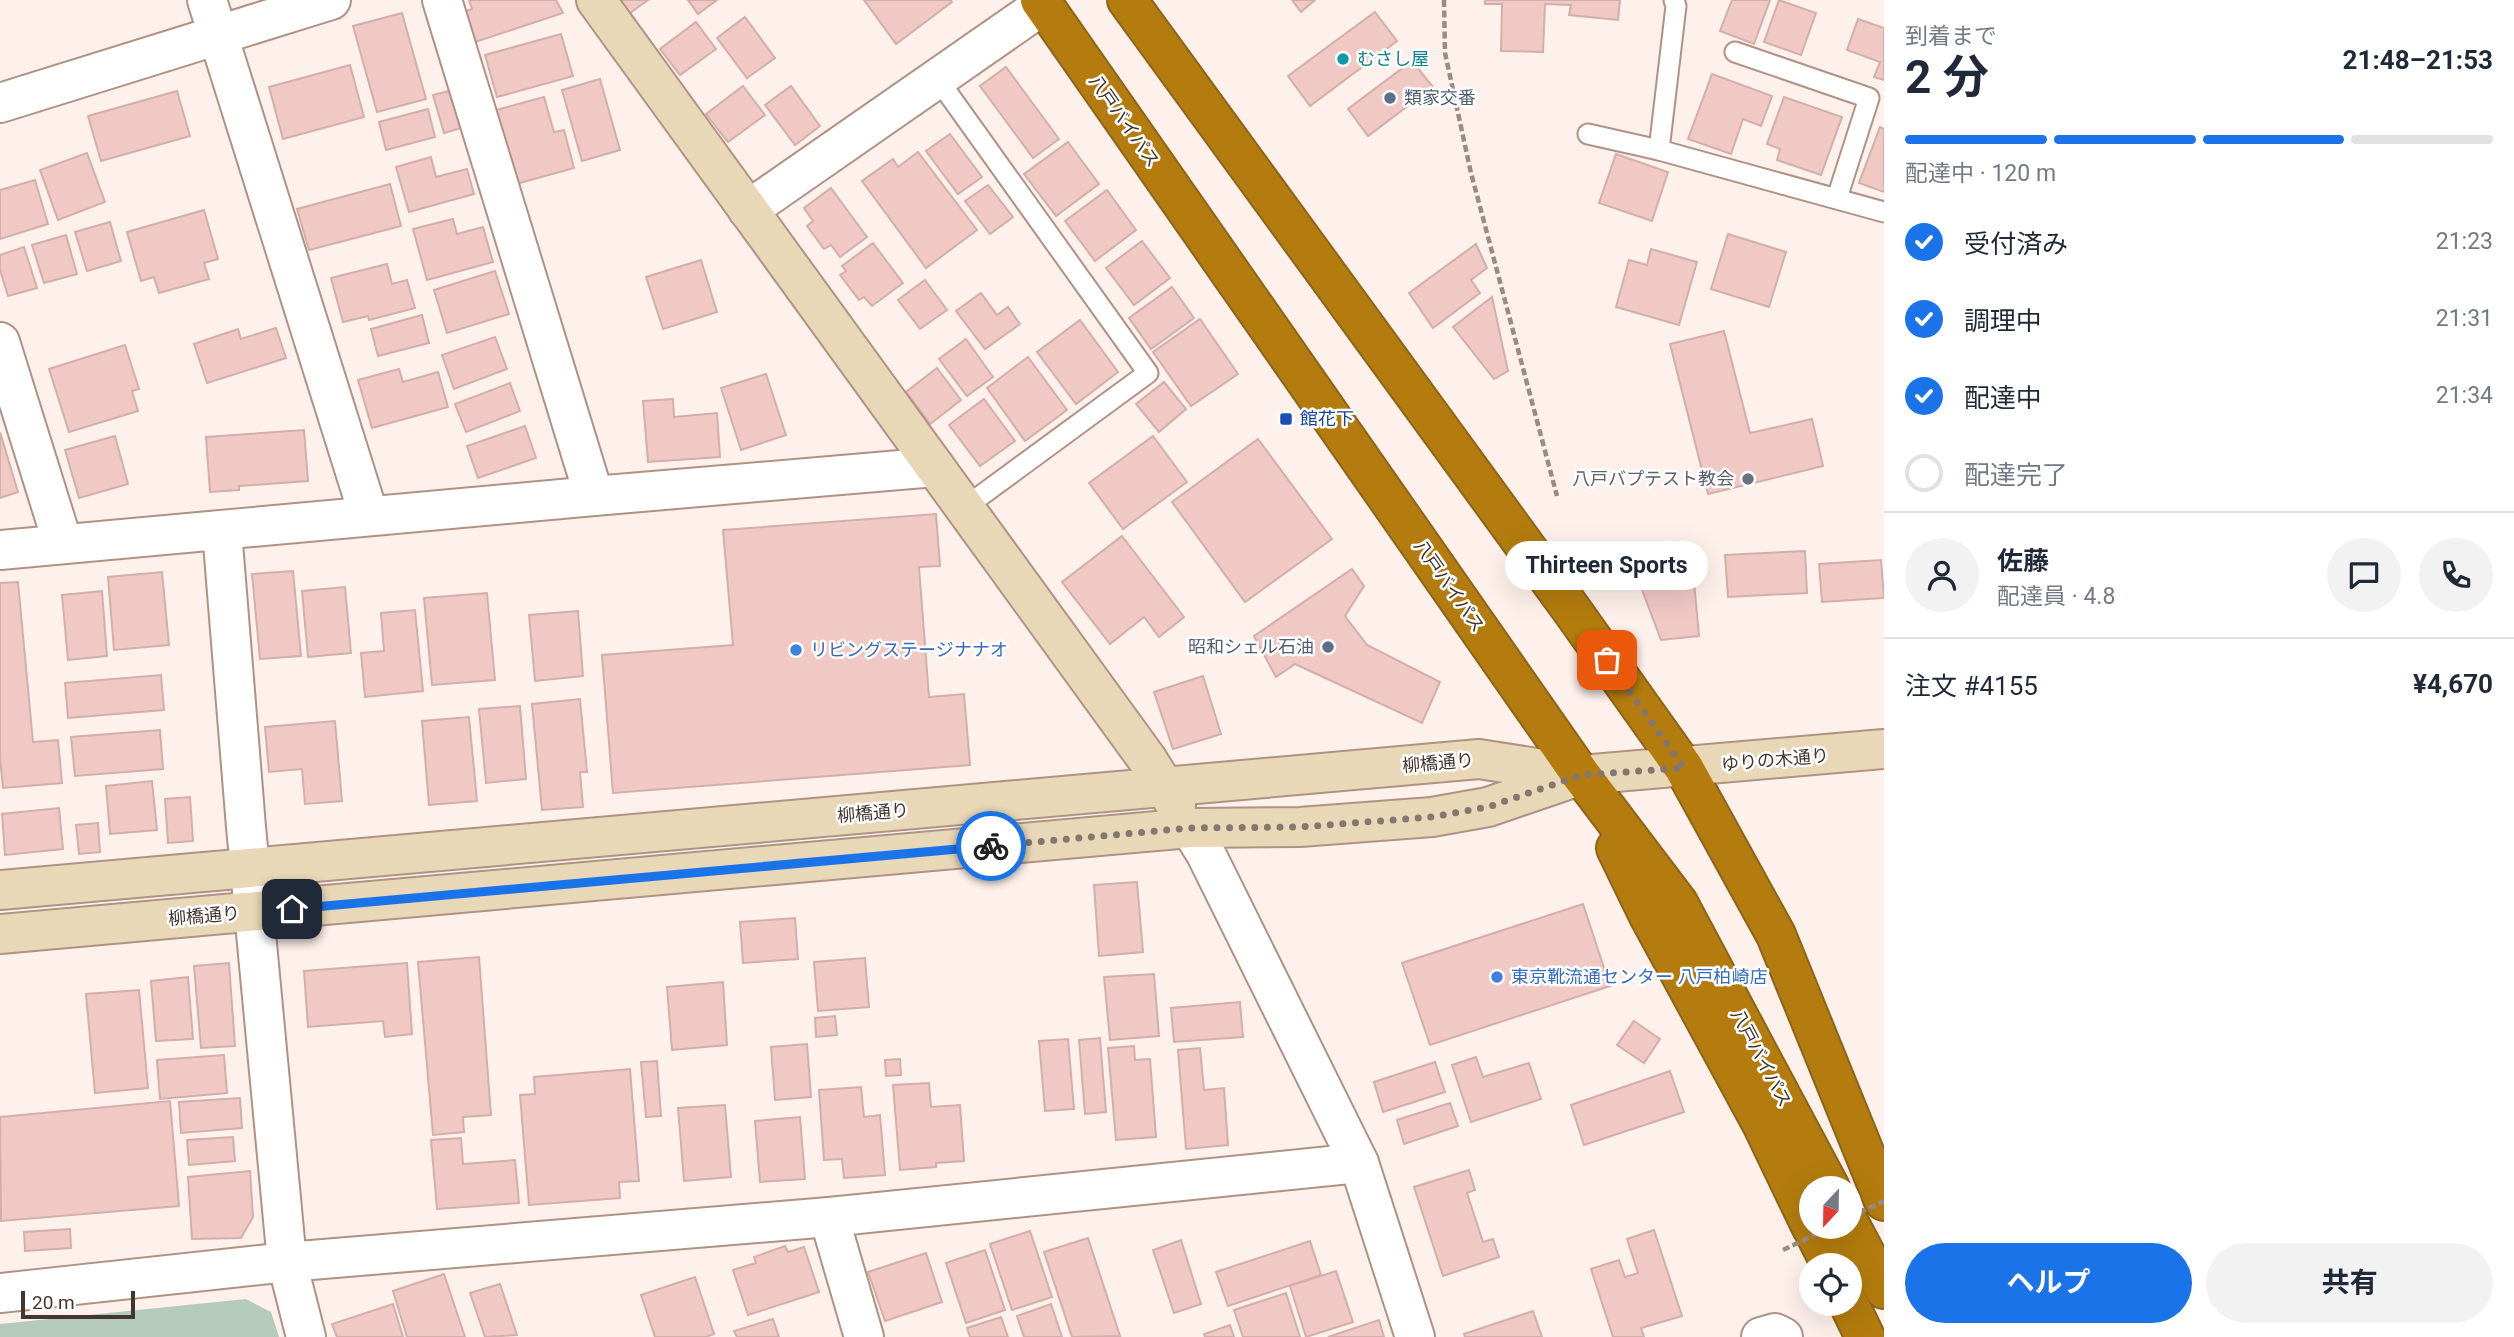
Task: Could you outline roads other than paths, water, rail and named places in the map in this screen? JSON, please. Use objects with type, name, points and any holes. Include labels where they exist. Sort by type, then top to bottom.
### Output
[{"type":"highway","points":[[1127,0],[1684,768],[1884,1139]]},
{"type":"highway","name":"八戸バイパス","points":[[1041,2],[1581,775],[1678,903],[1824,1176]]},
{"type":"highway","points":[[1581,775],[1649,916],[1762,1124],[1799,1226]]},
{"type":"highway","points":[[1776,935],[1884,1201]]},
{"type":"highway","points":[[1807,1239],[1819,1253]]},
{"type":"highway","points":[[1858,1239],[1884,1289]]},
{"type":"highway","points":[[1855,1316],[1866,1337]]},
{"type":"street","points":[[0,103],[212,18],[331,0]]},
{"type":"street","points":[[442,0],[594,495]]},
{"type":"street","points":[[596,0],[1147,759],[1206,854],[1359,1163],[1415,1337]]},
{"type":"street","points":[[748,210],[1041,2]]},
{"type":"street","points":[[212,18],[369,516]]},
{"type":"street","points":[[0,342],[64,544]]},
{"type":"street","points":[[0,550],[594,495],[935,467]]},
{"type":"street","points":[[222,531],[287,1262],[306,1337]]},
{"type":"street","name":"ゆりの木通り","points":[[1581,775],[1884,749]]},
{"type":"street","name":"柳橋通り","points":[[0,890],[1479,759],[1581,775]]},
{"type":"street","name":"柳橋通り","points":[[0,934],[1190,828],[1300,827],[1432,817],[1488,807],[1581,775]]},
{"type":"street","points":[[0,1293],[287,1262],[829,1217],[1359,1163]]},
{"type":"street","points":[[829,1217],[864,1337]]},
{"type":"street","points":[[1761,1337],[1775,1333],[1783,1337]]},
{"type":"lane","points":[[1659,150],[1676,6],[1674,0]]},
{"type":"lane","points":[[1735,51],[1869,98],[1837,198]]},
{"type":"lane","points":[[937,78],[1148,373],[964,508]]},
{"type":"lane","points":[[1588,134],[1659,150],[1884,212]]},
{"type":"place","name":"むさし屋","points":[[1343,59]]},
{"type":"place","name":"類家交番","points":[[1390,98]]},
{"type":"place","name":"館花下","points":[[1286,419]]},
{"type":"place","name":"八戸バプテスト教会","points":[[1748,479]]},
{"type":"place","name":"昭和シェル石油","points":[[1328,647]]},
{"type":"place","name":"リビングステージナナオ","points":[[796,650]]},
{"type":"place","name":"Thirteen Sports","points":[[1607,660]]},
{"type":"place","name":"東京靴流通センター 八戸柏崎店","points":[[1497,977]]}]
